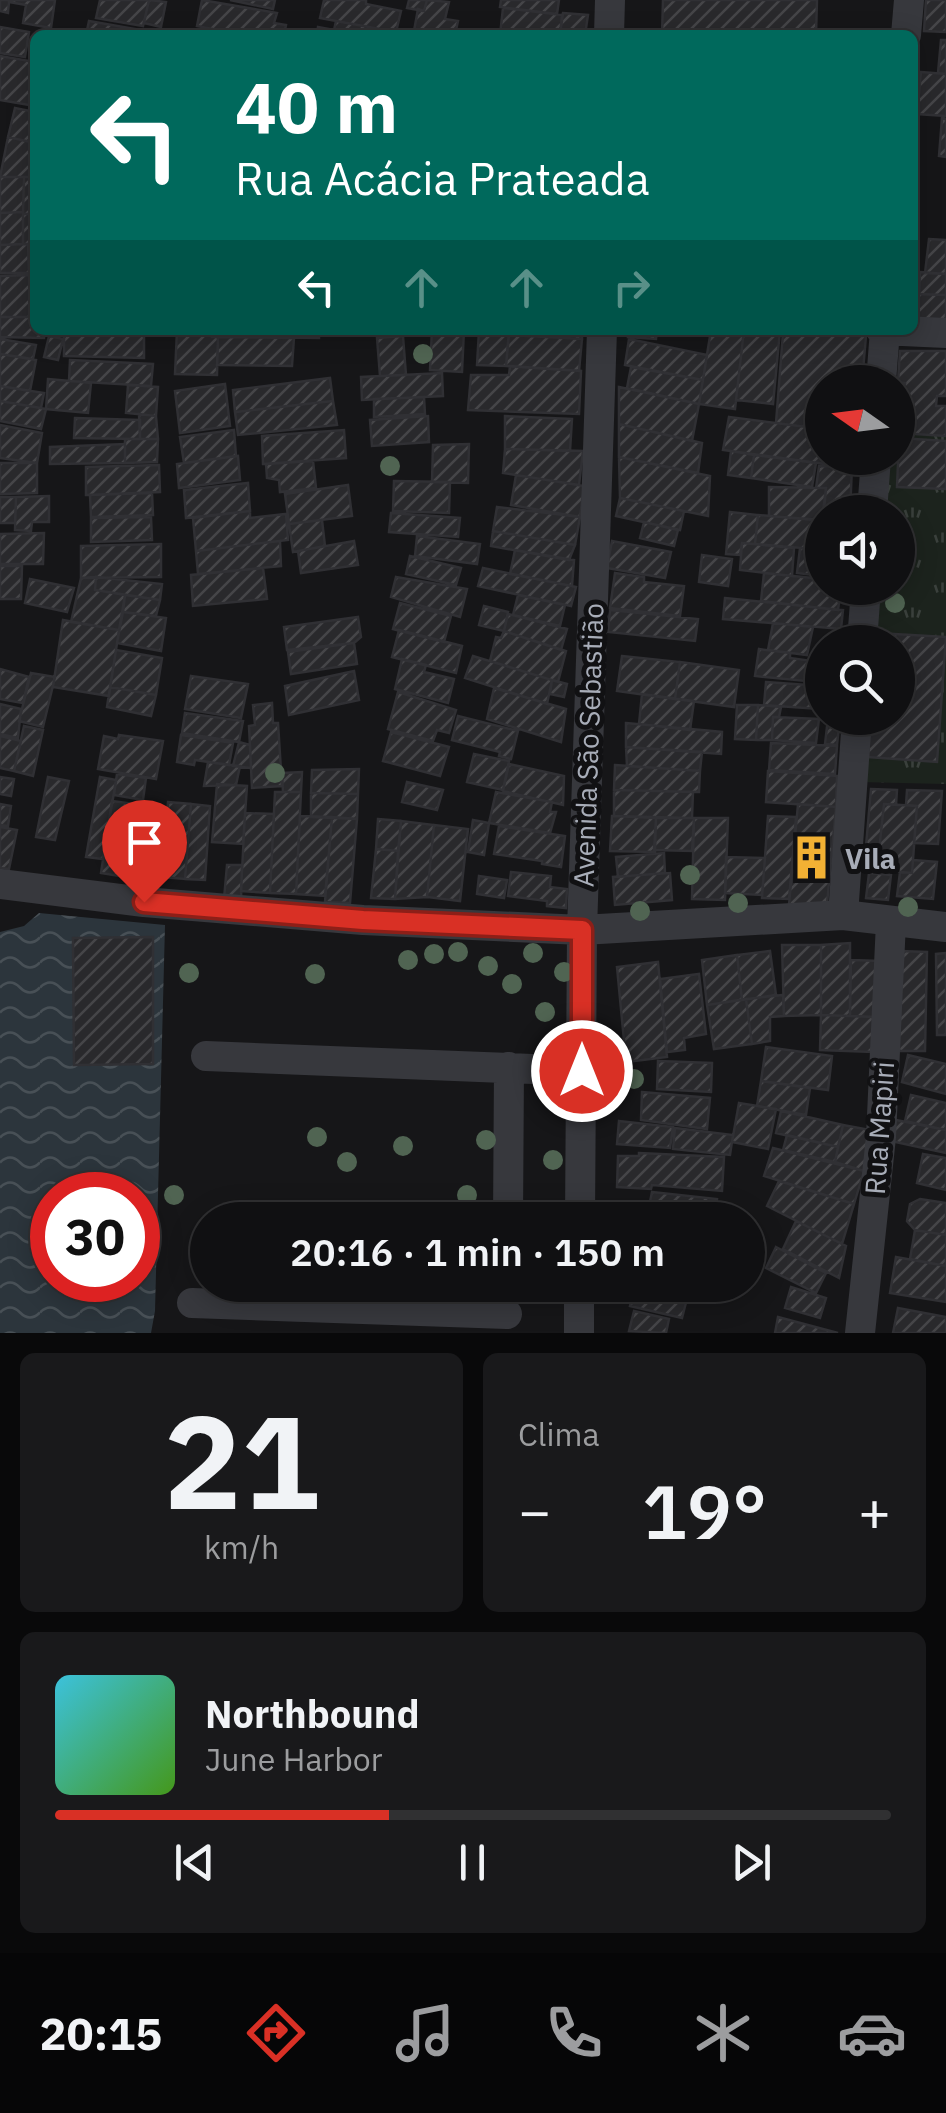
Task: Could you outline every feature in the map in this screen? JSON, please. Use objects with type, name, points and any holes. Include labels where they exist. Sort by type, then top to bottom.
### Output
[{"type":"street","points":[[609,30],[610,0]]},
{"type":"street","points":[[906,30],[909,0]]},
{"type":"street","points":[[918,332],[946,333]]},
{"type":"street","name":"Avenida São Sebastião","points":[[580,1202],[582,930],[602,335]]},
{"type":"street","points":[[882,365],[884,335]]},
{"type":"street","points":[[843,915],[856,735]]},
{"type":"street","points":[[0,884],[144,902],[363,920],[582,930],[843,915],[946,927]]},
{"type":"street","name":"Rua Mapiri","points":[[860,1333],[881,1137],[891,922]]},
{"type":"street","points":[[206,1056],[582,1071]]},
{"type":"street","points":[[508,1202],[509,1068]]},
{"type":"street","points":[[578,1333],[579,1302]]},
{"type":"street","points":[[192,1303],[507,1311]]},
{"type":"green space","points":[[915,434],[946,436],[946,784],[861,782],[865,735],[915,735],[915,625],[873,625],[875,605],[915,605],[915,495],[883,495],[884,475],[915,475]]},
{"type":"water","points":[[39,913],[165,925],[159,1172],[30,1172],[30,1302],[155,1302],[151,1333],[0,1333],[0,932],[24,926]]},
{"type":"building","points":[[0,0],[55,0],[51,28],[23,23],[26,5],[9,2],[8,13],[0,11]]},
{"type":"building","points":[[100,0],[149,0],[143,26],[96,18]]},
{"type":"building","points":[[149,0],[166,2],[161,27],[144,23]]},
{"type":"building","points":[[202,0],[277,13],[274,23],[286,25],[285,30],[217,30],[197,26]]},
{"type":"building","points":[[230,0],[275,0],[273,9]]},
{"type":"building","points":[[324,0],[366,0],[366,4],[401,11],[396,30],[320,18]]},
{"type":"building","points":[[409,0],[427,0],[424,11],[407,8]]},
{"type":"building","points":[[427,0],[449,2],[445,19],[458,21],[456,30],[414,30],[418,9],[424,11]]},
{"type":"building","points":[[501,0],[559,0],[557,14],[500,7]]},
{"type":"building","points":[[663,0],[817,0],[816,30],[662,30]]},
{"type":"building","points":[[926,0],[946,0],[946,32],[924,31]]},
{"type":"building","points":[[503,8],[562,15],[560,30],[501,30]]},
{"type":"building","points":[[563,13],[588,15],[586,30],[561,30]]},
{"type":"building","points":[[89,21],[141,30],[87,30]]},
{"type":"building","points":[[336,21],[385,30],[334,30]]},
{"type":"building","points":[[0,27],[29,32],[25,57],[0,53]]},
{"type":"building","points":[[941,40],[946,40],[946,74],[938,73]]},
{"type":"building","points":[[0,56],[30,61],[30,105],[0,100]]},
{"type":"building","points":[[921,72],[946,74],[946,116],[918,114]]},
{"type":"building","points":[[15,108],[30,111],[30,142],[8,137]]},
{"type":"building","points":[[942,118],[946,119],[946,157],[939,156]]},
{"type":"building","points":[[8,137],[30,142],[30,177],[0,177]]},
{"type":"building","points":[[0,177],[24,177],[23,212],[0,213]]},
{"type":"building","points":[[24,177],[30,177],[30,214],[23,214]]},
{"type":"building","points":[[23,212],[23,244],[0,245],[0,213]]},
{"type":"building","points":[[23,214],[30,214],[30,244],[23,244]]},
{"type":"building","points":[[929,239],[946,240],[946,274],[925,273]]},
{"type":"building","points":[[28,244],[29,273],[0,273],[0,245]]},
{"type":"building","points":[[920,272],[946,274],[946,295],[919,294]]},
{"type":"building","points":[[30,275],[30,317],[0,317],[0,276]]},
{"type":"building","points":[[918,294],[946,295],[946,323],[918,322]]},
{"type":"building","points":[[0,317],[30,317],[30,335],[44,335],[44,338],[0,337]]},
{"type":"building","points":[[64,335],[144,335],[144,358],[64,356]]},
{"type":"building","points":[[177,335],[218,337],[217,375],[175,374]]},
{"type":"building","points":[[239,335],[319,335],[319,338]]},
{"type":"building","points":[[432,335],[464,335],[462,372],[430,370]]},
{"type":"building","points":[[479,335],[509,335],[506,366],[477,365]]},
{"type":"building","points":[[509,335],[582,335],[582,339]]},
{"type":"building","points":[[509,335],[582,339],[579,371],[506,366]]},
{"type":"building","points":[[628,335],[656,335],[656,339]]},
{"type":"building","points":[[710,335],[743,335],[735,409],[699,404]]},
{"type":"building","points":[[743,335],[780,335],[773,404],[736,400]]},
{"type":"building","points":[[783,335],[866,336],[863,365],[805,365],[805,427],[776,423]]},
{"type":"building","points":[[49,336],[63,339],[58,360],[44,357]]},
{"type":"building","points":[[403,336],[406,375],[380,376],[377,338]]},
{"type":"building","points":[[218,337],[294,338],[292,366],[217,365]]},
{"type":"building","points":[[0,339],[36,345],[33,359],[0,354]]},
{"type":"building","points":[[629,339],[707,355],[703,380],[625,365]]},
{"type":"building","points":[[900,351],[946,351],[946,396],[937,396],[936,406],[946,406],[946,436],[915,434],[915,365],[899,365]]},
{"type":"building","points":[[0,354],[36,360],[30,391],[0,386]]},
{"type":"building","points":[[70,360],[153,364],[151,386],[69,381]]},
{"type":"building","points":[[510,366],[581,371],[579,414],[468,410],[471,375],[509,375]]},
{"type":"building","points":[[631,367],[703,380],[699,404],[627,388]]},
{"type":"building","points":[[442,373],[443,396],[362,400],[361,377]]},
{"type":"building","points":[[330,378],[333,401],[235,412],[233,390]]},
{"type":"building","points":[[48,379],[91,383],[88,413],[46,409]]},
{"type":"building","points":[[225,384],[230,426],[180,433],[175,391]]},
{"type":"building","points":[[128,385],[158,387],[156,416],[126,413]]},
{"type":"building","points":[[0,386],[44,393],[41,408],[0,401]]},
{"type":"building","points":[[619,387],[699,404],[692,441],[619,424]]},
{"type":"building","points":[[424,397],[425,414],[374,417],[374,399]]},
{"type":"building","points":[[0,401],[46,409],[41,429],[0,421]]},
{"type":"building","points":[[333,401],[337,425],[238,435],[235,412]]},
{"type":"building","points":[[139,414],[156,416],[158,439],[140,439]]},
{"type":"building","points":[[428,416],[429,442],[372,446],[370,420]]},
{"type":"building","points":[[505,416],[572,419],[570,451],[505,449]]},
{"type":"building","points":[[729,417],[805,427],[805,461],[723,450]]},
{"type":"building","points":[[75,418],[140,420],[140,439],[74,438]]},
{"type":"building","points":[[619,424],[702,443],[698,473],[619,457]]},
{"type":"building","points":[[0,425],[42,433],[37,463],[0,458]]},
{"type":"building","points":[[234,430],[236,456],[184,463],[180,437]]},
{"type":"building","points":[[344,430],[346,458],[263,464],[262,436]]},
{"type":"building","points":[[125,439],[158,439],[157,462],[125,463]]},
{"type":"building","points":[[915,439],[946,441],[946,489],[897,487],[897,475],[915,475]]},
{"type":"building","points":[[125,444],[125,463],[50,464],[50,447]]},
{"type":"building","points":[[469,444],[468,483],[432,482],[433,445]]},
{"type":"building","points":[[505,449],[583,451],[579,485],[503,473]]},
{"type":"building","points":[[731,451],[754,455],[751,478],[728,475]]},
{"type":"building","points":[[754,455],[805,462],[805,475],[814,475],[812,487],[751,478]]},
{"type":"building","points":[[238,456],[240,480],[179,488],[177,464]]},
{"type":"building","points":[[619,457],[710,476],[708,516],[620,498]]},
{"type":"building","points":[[313,461],[316,488],[280,492],[279,480],[267,478],[266,464]]},
{"type":"building","points":[[0,463],[37,463],[37,493],[0,494]]},
{"type":"building","points":[[159,465],[160,492],[86,495],[86,467]]},
{"type":"building","points":[[516,475],[584,486],[580,517],[511,505]]},
{"type":"building","points":[[818,475],[852,475],[851,495],[825,495],[826,488],[816,488]]},
{"type":"building","points":[[394,481],[450,482],[449,513],[393,511]]},
{"type":"building","points":[[248,483],[250,511],[186,518],[184,490]]},
{"type":"building","points":[[348,485],[352,516],[289,524],[285,494]]},
{"type":"building","points":[[769,487],[826,488],[825,495],[805,495],[805,519],[769,516]]},
{"type":"building","points":[[152,493],[153,515],[91,517],[90,495]]},
{"type":"building","points":[[49,496],[49,522],[32,522],[31,531],[15,530],[16,497]]},
{"type":"building","points":[[0,497],[16,497],[15,523],[0,523]]},
{"type":"building","points":[[620,498],[684,511],[680,530],[616,516]]},
{"type":"building","points":[[497,507],[580,517],[575,545],[493,531]]},
{"type":"building","points":[[250,511],[250,518],[286,514],[288,540],[196,551],[193,518]]},
{"type":"building","points":[[730,512],[758,515],[755,544],[742,543],[740,555],[726,554]]},
{"type":"building","points":[[391,513],[460,518],[458,537],[389,532]]},
{"type":"building","points":[[758,515],[805,519],[805,548],[755,544]]},
{"type":"building","points":[[151,517],[152,540],[91,542],[91,518]]},
{"type":"building","points":[[322,520],[325,546],[293,552],[289,524]]},
{"type":"building","points":[[644,522],[678,530],[674,546],[640,538]]},
{"type":"building","points":[[493,531],[575,545],[569,560],[491,546]]},
{"type":"building","points":[[44,533],[43,564],[0,564],[0,534]]},
{"type":"building","points":[[417,536],[480,544],[477,564],[415,556]]},
{"type":"building","points":[[280,541],[281,566],[198,574],[196,551]]},
{"type":"building","points":[[354,541],[358,565],[301,573],[298,551]]},
{"type":"building","points":[[612,541],[671,552],[665,578],[607,568]]},
{"type":"building","points":[[742,543],[794,548],[792,576],[740,570]]},
{"type":"building","points":[[161,544],[161,577],[81,578],[81,546]]},
{"type":"building","points":[[800,548],[805,548],[805,574],[797,573]]},
{"type":"building","points":[[515,550],[574,560],[572,586],[510,574]]},
{"type":"building","points":[[702,555],[732,559],[728,586],[699,582]]},
{"type":"building","points":[[410,556],[461,568],[456,585],[406,574]]},
{"type":"building","points":[[0,566],[22,566],[21,599],[0,599]]},
{"type":"building","points":[[263,568],[267,599],[193,606],[191,575]]},
{"type":"building","points":[[483,568],[576,587],[571,606],[478,586]]},
{"type":"building","points":[[615,573],[644,577],[644,582],[684,586],[680,616],[610,608]]},
{"type":"building","points":[[764,573],[805,577],[805,605],[839,605],[838,610],[761,601]]},
{"type":"building","points":[[96,577],[162,584],[160,600],[95,590]]},
{"type":"building","points":[[96,577],[95,590],[125,595],[119,630],[71,622],[81,578]]},
{"type":"building","points":[[396,577],[467,589],[460,617],[391,597]]},
{"type":"building","points":[[30,579],[74,588],[67,612],[25,603]]},
{"type":"building","points":[[125,595],[160,600],[156,616],[123,612]]},
{"type":"building","points":[[518,595],[565,605],[560,626],[513,615]]},
{"type":"building","points":[[725,598],[843,610],[841,625],[723,619]]},
{"type":"building","points":[[400,603],[451,616],[444,642],[393,629]]},
{"type":"building","points":[[484,606],[508,612],[504,631],[479,625]]},
{"type":"building","points":[[610,610],[698,619],[695,641],[608,632]]},
{"type":"building","points":[[123,612],[166,618],[161,651],[117,643]]},
{"type":"building","points":[[508,614],[567,629],[561,650],[504,631]]},
{"type":"building","points":[[358,617],[361,637],[354,643],[287,650],[284,627]]},
{"type":"building","points":[[63,620],[119,630],[109,696],[53,687]]},
{"type":"building","points":[[773,623],[805,626],[805,655],[768,650]]},
{"type":"building","points":[[399,630],[462,646],[456,673],[392,657]]},
{"type":"building","points":[[504,631],[566,651],[558,682],[490,661],[496,637],[501,638]]},
{"type":"building","points":[[915,635],[946,637],[937,762],[868,757],[870,735],[915,735]]},
{"type":"building","points":[[354,643],[357,664],[291,674],[288,652]]},
{"type":"building","points":[[759,649],[790,653],[790,658],[805,660],[805,681],[755,676]]},
{"type":"building","points":[[116,650],[162,658],[156,695],[110,687]]},
{"type":"building","points":[[473,656],[552,680],[547,704],[465,678]]},
{"type":"building","points":[[622,656],[680,662],[675,699],[617,691]]},
{"type":"building","points":[[402,659],[426,665],[424,672],[454,679],[448,703],[395,689]]},
{"type":"building","points":[[680,662],[739,670],[734,707],[675,699]]},
{"type":"building","points":[[0,669],[29,677],[23,703],[0,699]]},
{"type":"building","points":[[354,671],[359,700],[289,715],[285,686]]},
{"type":"building","points":[[31,673],[55,677],[43,727],[19,721]]},
{"type":"building","points":[[191,676],[248,684],[241,718],[185,709]]},
{"type":"building","points":[[552,680],[567,684],[564,697],[550,694]]},
{"type":"building","points":[[766,682],[805,685],[805,708],[764,705]]},
{"type":"building","points":[[110,687],[156,695],[151,716],[107,707]]},
{"type":"building","points":[[494,688],[566,709],[561,742],[487,719]]},
{"type":"building","points":[[398,692],[456,710],[449,733],[437,730],[433,741],[388,729]]},
{"type":"building","points":[[642,694],[694,701],[690,730],[639,724]]},
{"type":"building","points":[[272,703],[273,723],[278,723],[282,786],[252,788],[249,726],[255,725],[253,705]]},
{"type":"building","points":[[0,704],[21,709],[18,738],[0,734]]},
{"type":"building","points":[[737,705],[758,705],[756,740],[735,739]]},
{"type":"building","points":[[758,705],[781,707],[779,717],[773,717],[772,740],[756,740]]},
{"type":"building","points":[[185,713],[243,721],[239,742],[182,733]]},
{"type":"building","points":[[458,716],[518,731],[511,759],[499,756],[500,752],[452,740]]},
{"type":"building","points":[[773,717],[805,718],[805,735],[817,735],[816,743],[772,740]]},
{"type":"building","points":[[626,723],[722,732],[721,754],[626,747]]},
{"type":"building","points":[[24,726],[43,730],[33,776],[14,771]]},
{"type":"building","points":[[391,732],[449,747],[440,776],[383,761]]},
{"type":"building","points":[[119,735],[163,741],[156,779],[98,769],[104,736],[118,739]]},
{"type":"building","points":[[181,735],[233,743],[229,765],[195,760],[194,765],[177,762]]},
{"type":"building","points":[[826,735],[838,735],[837,745],[825,744]]},
{"type":"building","points":[[0,736],[21,741],[14,771],[0,768]]},
{"type":"building","points":[[239,742],[250,745],[251,768],[233,766]]},
{"type":"building","points":[[771,743],[837,746],[835,774],[769,770]]},
{"type":"building","points":[[626,747],[702,752],[700,771],[627,766]]},
{"type":"building","points":[[474,754],[509,761],[503,790],[467,782]]},
{"type":"building","points":[[208,762],[240,766],[236,785],[204,786]]},
{"type":"building","points":[[509,764],[564,776],[563,805],[503,791]]},
{"type":"building","points":[[615,765],[700,771],[699,792],[614,790]]},
{"type":"building","points":[[359,769],[358,794],[311,793],[312,770]]},
{"type":"building","points":[[768,771],[837,776],[836,807],[766,802]]},
{"type":"building","points":[[302,772],[301,792],[283,792],[282,773]]},
{"type":"building","points":[[117,774],[146,778],[143,800],[114,795]]},
{"type":"building","points":[[0,777],[14,779],[11,796],[0,794]]},
{"type":"building","points":[[48,777],[69,781],[55,840],[36,837]]},
{"type":"building","points":[[100,777],[116,780],[103,859],[86,857]]},
{"type":"building","points":[[407,782],[443,790],[437,810],[402,802]]},
{"type":"building","points":[[217,784],[247,786],[243,844],[212,842]]},
{"type":"building","points":[[871,789],[897,790],[896,805],[884,804],[877,870],[864,869]]},
{"type":"building","points":[[614,790],[693,792],[692,818],[614,816]]},
{"type":"building","points":[[907,790],[942,791],[938,844],[914,843],[917,806],[906,805]]},
{"type":"building","points":[[275,792],[301,792],[296,894],[270,893]]},
{"type":"building","points":[[496,792],[552,802],[550,812],[556,812],[550,833],[489,823]]},
{"type":"building","points":[[311,793],[358,794],[357,819],[311,817]]},
{"type":"building","points":[[112,801],[142,805],[132,878],[101,873]]},
{"type":"building","points":[[168,802],[191,804],[185,879],[162,877]]},
{"type":"building","points":[[0,804],[11,806],[8,826],[0,825]]},
{"type":"building","points":[[191,804],[210,806],[205,880],[185,879]]},
{"type":"building","name":"Vila","points":[[798,804],[836,807],[827,904],[789,905]]},
{"type":"building","points":[[884,804],[917,806],[912,873],[877,870]]},
{"type":"building","points":[[245,813],[274,814],[270,893],[241,891]]},
{"type":"building","points":[[300,816],[332,817],[325,896],[296,894]]},
{"type":"building","points":[[612,816],[656,818],[655,852],[610,851]]},
{"type":"building","points":[[768,816],[796,817],[789,899],[762,898]]},
{"type":"building","points":[[332,817],[357,819],[350,903],[325,902]]},
{"type":"building","points":[[656,818],[694,818],[692,851],[654,850]]},
{"type":"building","points":[[694,818],[728,818],[725,900],[692,899]]},
{"type":"building","points":[[378,819],[401,821],[398,851],[376,849]]},
{"type":"building","points":[[473,820],[489,823],[484,855],[468,852]]},
{"type":"building","points":[[401,821],[434,825],[427,897],[395,899]]},
{"type":"building","points":[[434,825],[468,829],[460,901],[427,897]]},
{"type":"building","points":[[499,826],[565,836],[561,867],[494,854]]},
{"type":"building","points":[[0,827],[17,830],[9,869],[0,868]]},
{"type":"building","points":[[376,849],[398,851],[395,899],[371,898]]},
{"type":"building","points":[[664,853],[665,873],[618,877],[616,857]]},
{"type":"building","points":[[726,857],[765,858],[762,895],[725,893]]},
{"type":"building","points":[[913,860],[937,862],[933,899],[897,896],[900,872],[912,873]]},
{"type":"building","points":[[227,865],[242,865],[241,900],[224,899]]},
{"type":"building","points":[[511,872],[551,876],[550,887],[567,889],[566,908],[547,906],[547,901],[508,896]]},
{"type":"building","points":[[670,873],[672,900],[615,905],[613,877]]},
{"type":"building","points":[[869,873],[891,875],[888,900],[866,898]]},
{"type":"building","points":[[479,876],[507,880],[504,898],[477,894]]},
{"type":"building","points":[[153,937],[153,1064],[74,1065],[73,938]]},
{"type":"building","points":[[850,943],[850,1016],[821,1015],[821,945]]},
{"type":"building","points":[[782,945],[821,945],[821,1015],[784,1016]]},
{"type":"building","points":[[770,951],[776,995],[742,1000],[737,955]]},
{"type":"building","points":[[900,951],[927,952],[925,1051],[899,1051]]},
{"type":"building","points":[[946,953],[946,1035],[937,1035],[936,954]]},
{"type":"building","points":[[737,955],[742,1000],[707,1005],[702,960]]},
{"type":"building","points":[[851,960],[880,961],[879,1017],[850,1016]]},
{"type":"building","points":[[658,962],[667,1057],[626,1062],[617,967]]},
{"type":"building","points":[[699,974],[706,1034],[684,1038],[685,1050],[667,1052],[660,979]]},
{"type":"building","points":[[783,995],[784,1016],[770,1017],[770,1041],[752,1044],[746,999]]},
{"type":"building","points":[[746,999],[752,1044],[714,1049],[707,1005]]},
{"type":"building","points":[[821,1015],[874,1017],[873,1052],[820,1050]]},
{"type":"building","points":[[766,1047],[832,1056],[828,1090],[761,1081]]},
{"type":"building","points":[[908,1055],[946,1064],[946,1094],[902,1082]]},
{"type":"building","points":[[658,1061],[712,1063],[711,1092],[657,1089]]},
{"type":"building","points":[[761,1081],[810,1088],[806,1115],[757,1106]]},
{"type":"building","points":[[642,1092],[710,1098],[707,1129],[641,1120]]},
{"type":"building","points":[[911,1095],[946,1103],[946,1130],[905,1121]]},
{"type":"building","points":[[739,1103],[776,1109],[768,1149],[732,1142]]},
{"type":"building","points":[[781,1111],[843,1125],[838,1147],[776,1133]]},
{"type":"building","points":[[896,1120],[946,1130],[946,1153],[891,1141]]},
{"type":"building","points":[[619,1121],[673,1127],[670,1148],[617,1144]]},
{"type":"building","points":[[843,1125],[870,1130],[864,1171],[835,1162]]},
{"type":"building","points":[[675,1128],[733,1135],[730,1155],[673,1149]]},
{"type":"building","points":[[787,1135],[838,1147],[835,1162],[783,1150]]},
{"type":"building","points":[[773,1148],[864,1171],[854,1204],[764,1176]]},
{"type":"building","points":[[639,1153],[724,1157],[722,1191],[652,1185],[651,1189],[617,1187],[618,1156]]},
{"type":"building","points":[[923,1154],[946,1158],[946,1190],[917,1183]]},
{"type":"building","points":[[779,1181],[854,1204],[842,1244],[767,1206]]},
{"type":"building","points":[[652,1192],[717,1199],[717,1202],[650,1202]]},
{"type":"building","points":[[920,1199],[946,1203],[946,1235],[915,1230],[907,1221],[910,1204]]},
{"type":"building","points":[[796,1221],[846,1246],[839,1278],[783,1249]]},
{"type":"building","points":[[915,1230],[946,1235],[946,1266],[910,1259]]},
{"type":"building","points":[[776,1247],[826,1273],[816,1293],[766,1268]]},
{"type":"building","points":[[896,1257],[946,1266],[946,1302],[890,1293]]},
{"type":"building","points":[[791,1287],[826,1298],[820,1318],[785,1308]]},
{"type":"building","points":[[631,1302],[686,1302],[682,1318],[630,1306]]},
{"type":"building","points":[[898,1308],[946,1317],[946,1333],[893,1333]]},
{"type":"building","points":[[634,1311],[669,1319],[666,1333],[629,1331]]},
{"type":"building","points":[[778,1317],[838,1333],[775,1333]]},
{"type":"place","name":"Vila","points":[[812,858]]},
{"type":"route","points":[[144,902],[363,920],[582,930],[582,1071]]}]
